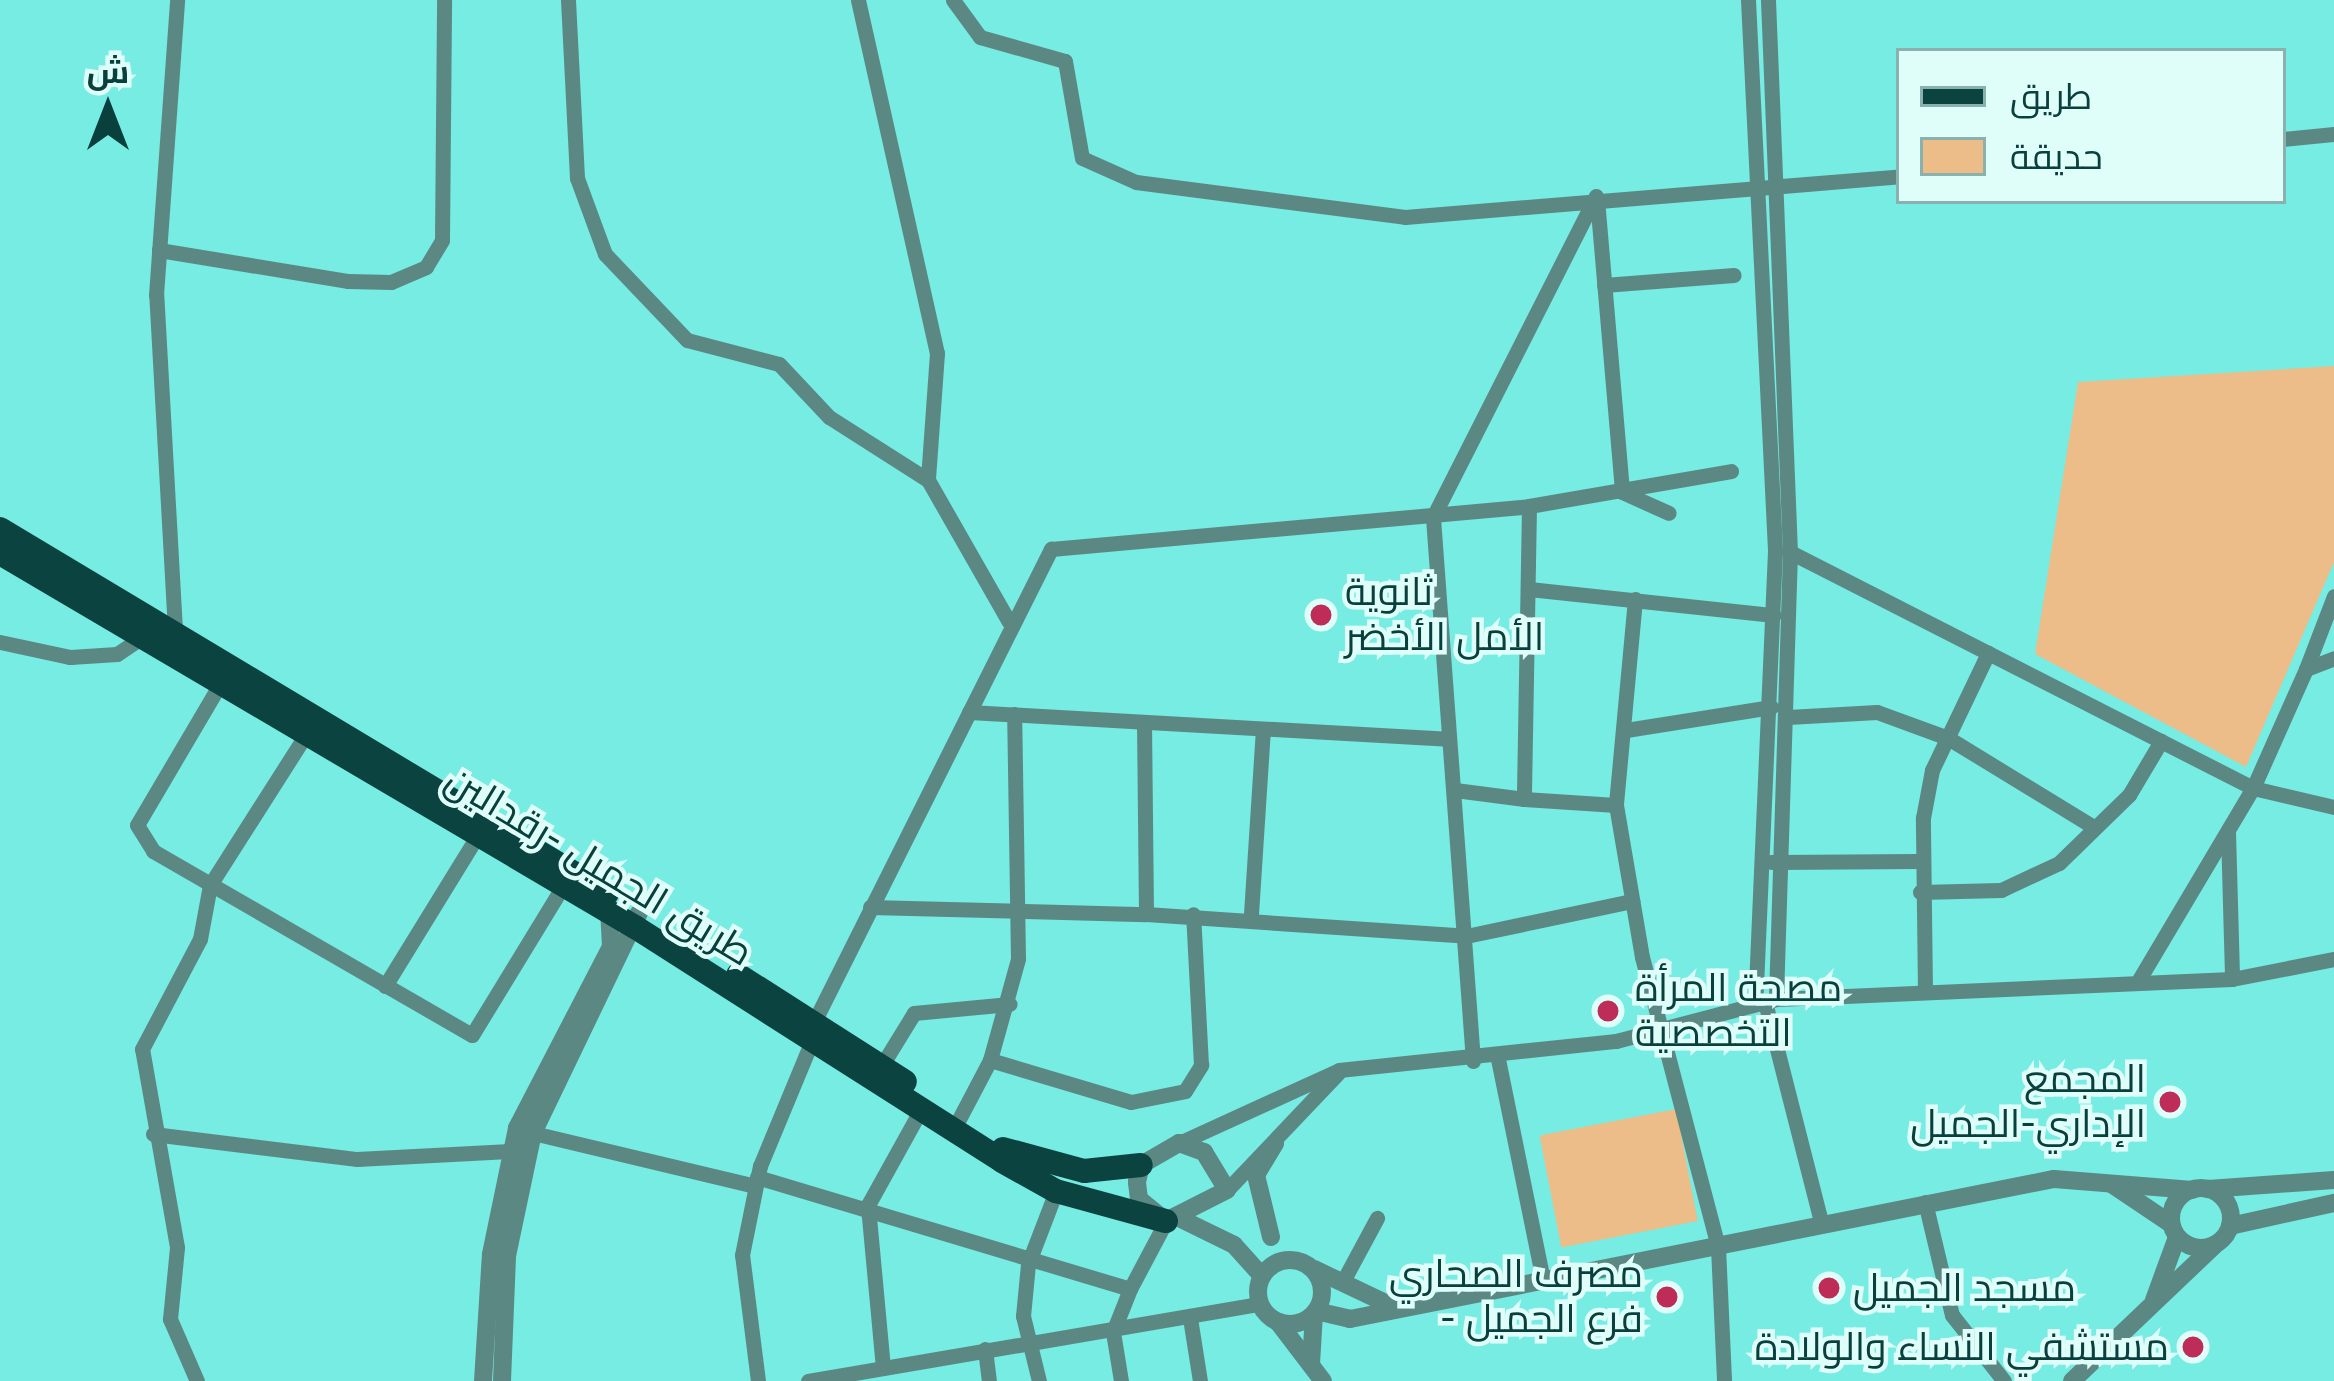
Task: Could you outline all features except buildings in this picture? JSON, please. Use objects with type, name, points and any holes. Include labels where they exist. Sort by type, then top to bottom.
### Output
[{"type":"main road","name":"طريق الجميل -رقدالين","points":[[0,529],[175,630],[637,920],[882,1065],[958,1121],[1055,1165],[1142,1165]]},
{"type":"main road","name":"طريق الجميل -رقدالين","points":[[0,553],[223,679],[563,886],[609,912],[637,920]]},
{"type":"main road","name":"طريق الجميل -رقدالين","points":[[815,1028],[920,1111],[1057,1191],[1174,1220]]},
{"type":"street","points":[[175,630],[159,250],[177,0]]},
{"type":"street","points":[[159,250],[347,280],[391,282],[426,267],[442,240],[444,0]]},
{"type":"street","points":[[568,0],[577,178],[604,254],[687,340],[778,364],[829,417],[928,480],[1009,622]]},
{"type":"street","points":[[858,0],[937,352],[928,480]]},
{"type":"street","points":[[953,0],[980,38],[1065,62],[1092,170],[1405,217],[1596,196],[1778,188],[1896,176]]},
{"type":"street","points":[[1748,0],[1774,615],[1760,862],[1765,1002],[1821,1222]]},
{"type":"street","points":[[1765,1002],[1780,862],[1790,552],[1768,0]]},
{"type":"street","points":[[2286,139],[2334,134]]},
{"type":"street","points":[[1596,196],[1622,492]]},
{"type":"street","points":[[1472,1061],[1432,517],[1596,196]]},
{"type":"street","points":[[1604,285],[1734,275]]},
{"type":"street","points":[[758,1381],[742,1255],[756,1181],[815,1028],[870,907],[1009,622],[1052,549],[1092,538],[1432,517],[1529,506],[1731,471]]},
{"type":"street","points":[[1622,492],[1669,513]]},
{"type":"street","points":[[1524,800],[1529,506]]},
{"type":"street","points":[[1790,552],[2253,788],[2334,807]]},
{"type":"street","points":[[1529,590],[1774,615]]},
{"type":"street","points":[[2137,983],[2253,788],[2334,596]]},
{"type":"street","points":[[1635,599],[1616,806],[1659,1032],[1718,1247],[1724,1381]]},
{"type":"street","points":[[0,641],[70,657],[117,654],[146,634]]},
{"type":"street","points":[[1925,992],[1918,861],[1948,738],[1988,653]]},
{"type":"street","points":[[2306,669],[2334,658]]},
{"type":"street","points":[[223,679],[137,825],[139,840],[210,885],[472,1034],[563,886]]},
{"type":"street","points":[[1626,730],[1771,707]]},
{"type":"street","points":[[969,712],[1447,739]]},
{"type":"street","points":[[1788,717],[1876,712],[1948,738],[2092,826]]},
{"type":"street","points":[[958,1121],[990,1060],[1010,1004],[1022,918],[1014,714]]},
{"type":"street","points":[[1144,722],[1146,914]]},
{"type":"street","points":[[1251,914],[1262,730]]},
{"type":"street","points":[[196,1381],[170,1319],[177,1247],[153,1134],[142,1049],[200,939],[210,885],[308,731]]},
{"type":"street","points":[[1920,892],[2001,890],[2059,863],[2129,795],[2161,741]]},
{"type":"street","points":[[1455,790],[1616,806]]},
{"type":"street","points":[[2228,831],[2232,979]]},
{"type":"street","points":[[385,986],[479,833]]},
{"type":"street","points":[[1760,862],[1918,861]]},
{"type":"street","points":[[870,907],[1022,918],[1251,914],[1466,937],[1631,902]]},
{"type":"street","points":[[484,1381],[512,1151],[564,1021],[611,947],[609,912]]},
{"type":"street","points":[[990,1060],[1131,1102],[1185,1091],[1201,1065],[1193,914]]},
{"type":"street","points":[[502,1381],[507,1256],[533,1133],[637,920]]},
{"type":"street","points":[[1317,1372],[1260,1304],[1262,1276],[1234,1245],[1174,1220],[1139,1199],[1142,1165],[1179,1143],[1340,1070],[1498,1059],[1659,1032],[1765,1002],[2232,979],[2334,959]]},
{"type":"street","points":[[882,1065],[914,1013],[1010,1004]]},
{"type":"street","points":[[1498,1059],[1542,1276]]},
{"type":"street","points":[[1121,1381],[1113,1332],[1130,1289],[1174,1220],[1228,1190],[1340,1070]]},
{"type":"street","points":[[883,1368],[868,1205],[920,1111]]},
{"type":"street","points":[[533,1133],[868,1205],[1028,1264],[1130,1289]]},
{"type":"street","points":[[153,1134],[310,1157],[512,1151]]},
{"type":"street","points":[[1179,1143],[1204,1152],[1228,1190],[1290,1260],[1396,1308]]},
{"type":"street","points":[[1271,1238],[1256,1175],[1275,1143]]},
{"type":"street","points":[[1278,1322],[1315,1312],[1350,1319],[1542,1276],[1718,1247],[1821,1222],[2054,1179],[2201,1189],[2334,1180]]},
{"type":"street","points":[[2109,1183],[2174,1231],[2215,1245]]},
{"type":"street","points":[[2201,1189],[2226,1202],[2230,1226]]},
{"type":"street","points":[[2151,1306],[2174,1231],[2201,1189]]},
{"type":"street","points":[[1039,1381],[1028,1264],[1057,1191]]},
{"type":"street","points":[[1925,1202],[1952,1315],[2004,1381]]},
{"type":"street","points":[[2072,1381],[2230,1226],[2334,1203]]},
{"type":"street","points":[[1342,1283],[1377,1218]]},
{"type":"street","points":[[1262,1276],[1290,1260]]},
{"type":"street","points":[[1311,1268],[1322,1288],[1315,1312],[1317,1372]]},
{"type":"street","points":[[808,1381],[985,1348],[1033,1347],[1260,1304]]},
{"type":"street","points":[[1190,1318],[1200,1381]]},
{"type":"street","points":[[985,1348],[989,1381]]},
{"type":"green space","points":[[2334,366],[2334,562],[2246,767],[2035,654],[2078,382]]},
{"type":"green space","points":[[1676,1109],[1698,1221],[1561,1247],[1540,1136]]},
{"type":"place","name":"ثانوية الأمل الأخضر","points":[[1321,615]]},
{"type":"place","name":"مصحة المرأة التخصصية","points":[[1608,1011]]},
{"type":"place","name":"المجمع الإداري-الجميل","points":[[2170,1102]]},
{"type":"place","name":"مسجد الجميل","points":[[1829,1288]]},
{"type":"place","name":"مصرف الصحاري - فرع الجميل","points":[[1667,1297]]},
{"type":"place","name":"مستشفي النساء والولادة","points":[[2193,1347]]}]
